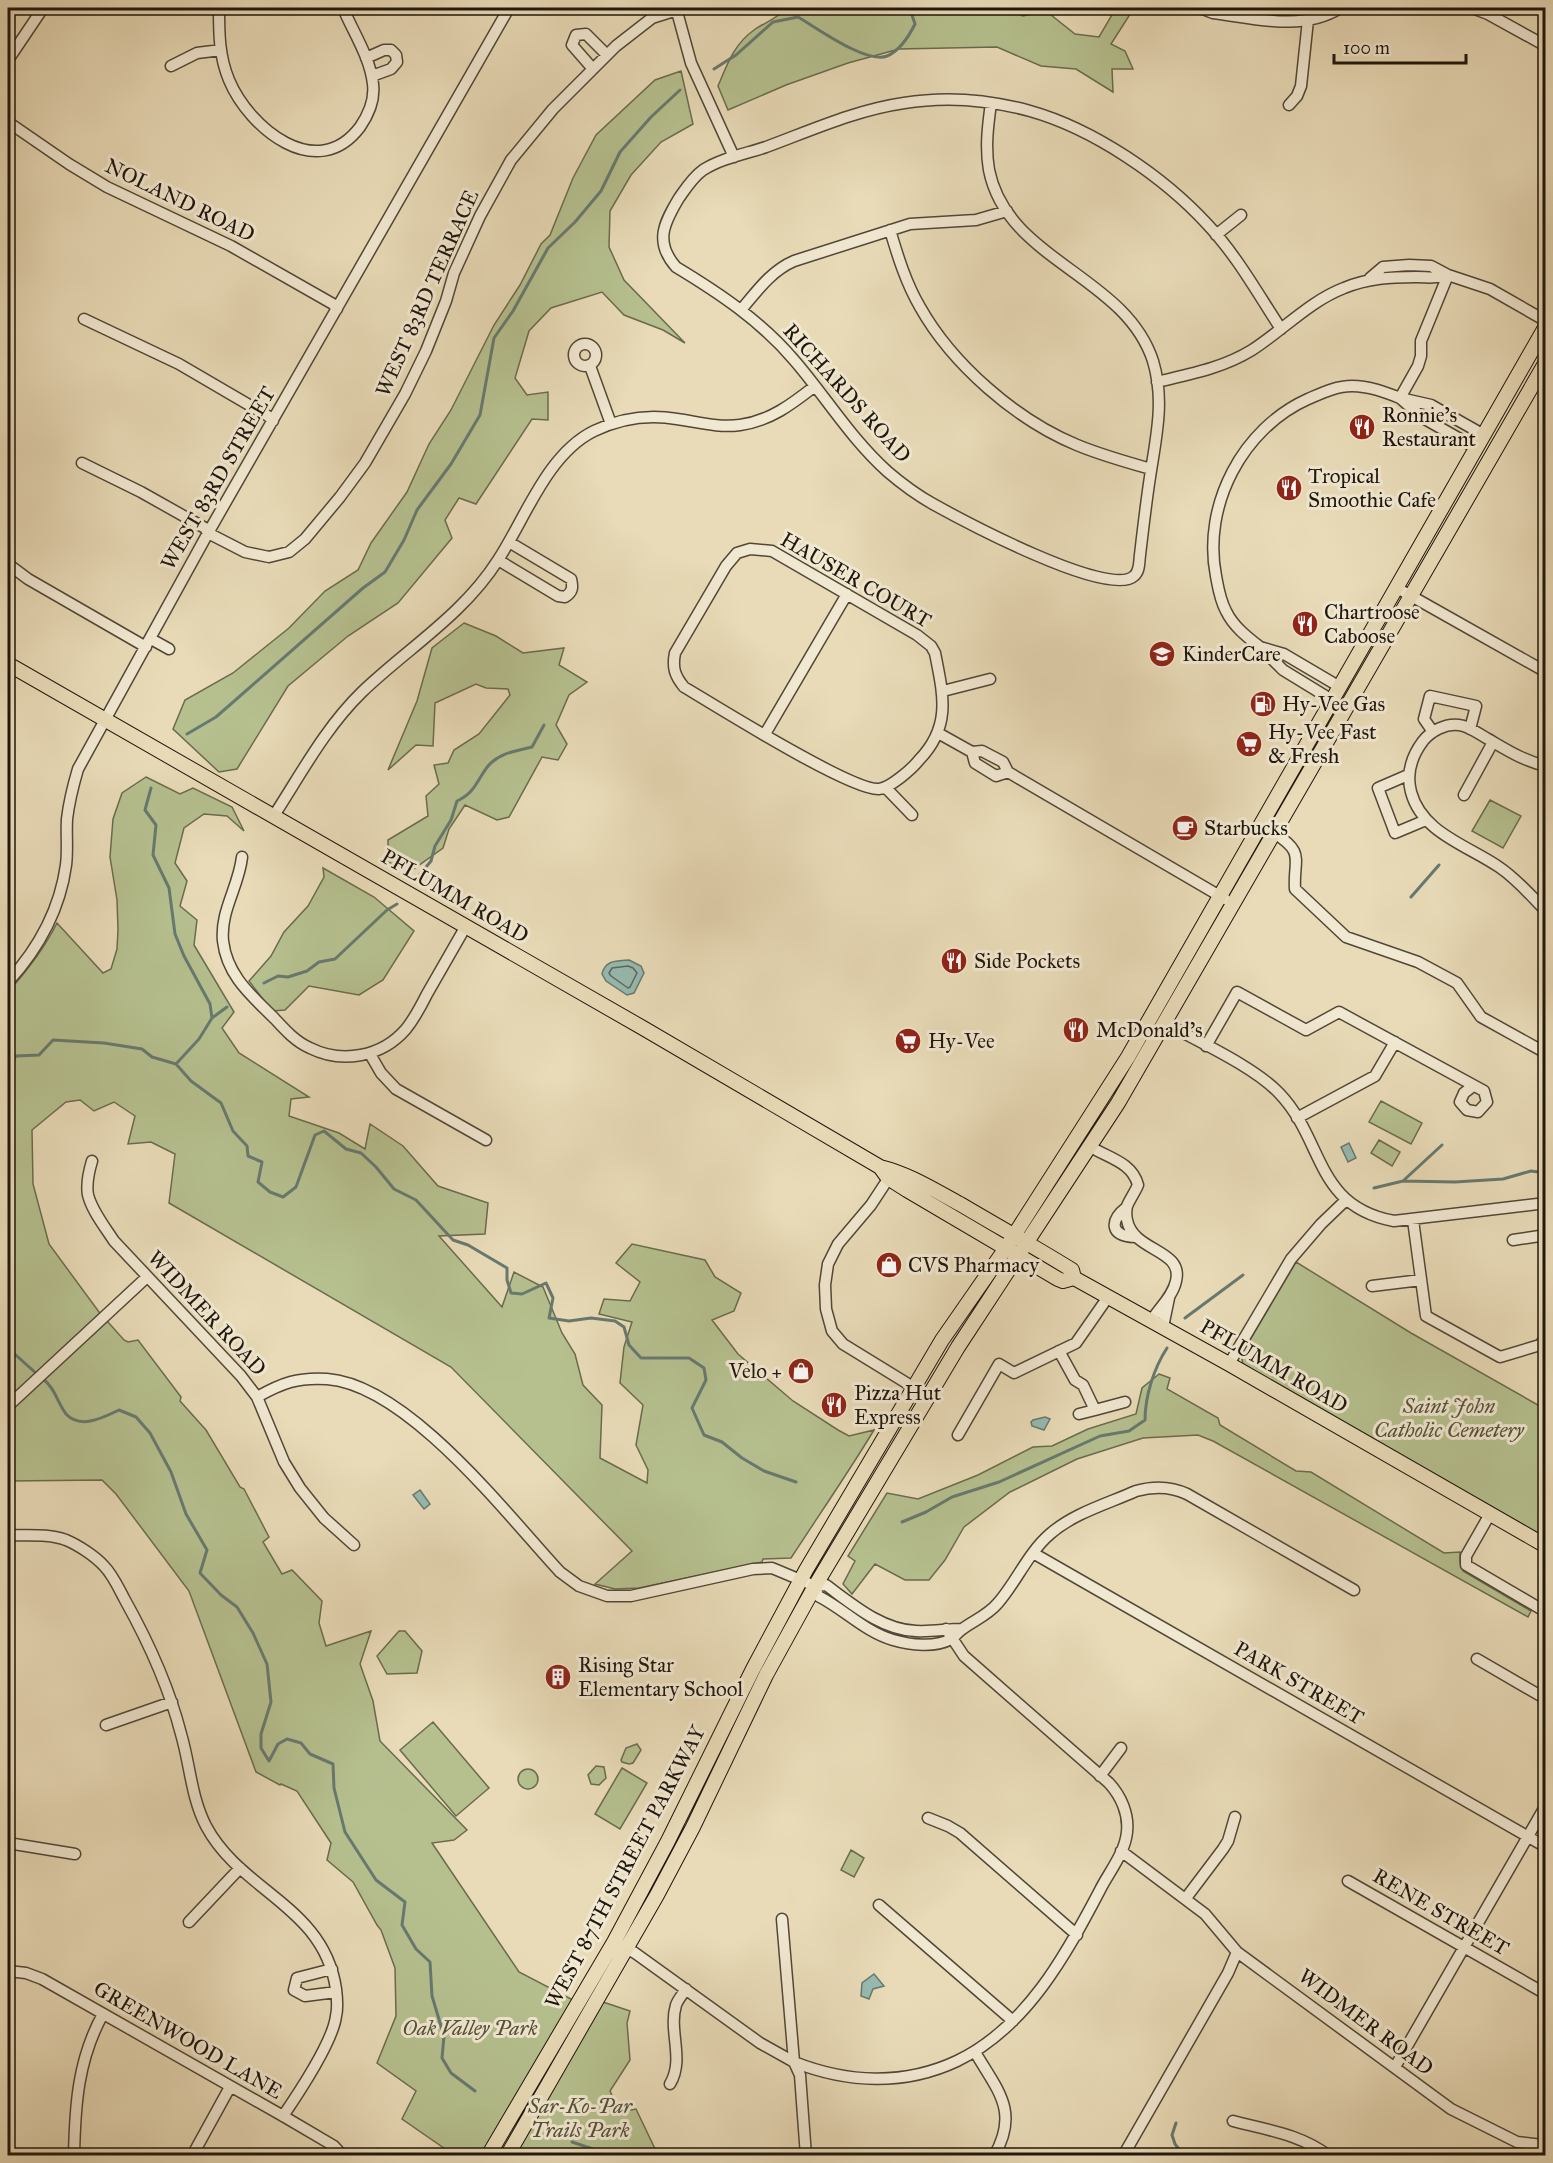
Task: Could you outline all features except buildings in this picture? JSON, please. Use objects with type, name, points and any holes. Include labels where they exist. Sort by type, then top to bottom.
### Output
[{"type":"main road","name":"WEST 87TH STREET PARKWAY","points":[[488,2156],[614,1942],[801,1580],[913,1387],[962,1309],[1006,1248],[1128,1057],[1545,326]]},
{"type":"main road","name":"WEST 87TH STREET PARKWAY","points":[[507,2156],[627,1948],[693,1827],[766,1675],[814,1586],[958,1347],[1118,1104],[1545,362]]},
{"type":"main road","points":[[1463,503],[1466,484],[1482,457],[1484,435]]},
{"type":"main road","name":"PFLUMM ROAD","points":[[8,664],[273,818],[466,926],[887,1172]]},
{"type":"main road","points":[[1306,778],[1304,768],[1339,707],[1340,687]]},
{"type":"main road","points":[[887,1172],[918,1181],[1027,1242],[1072,1270],[1074,1278],[1063,1281],[1018,1256],[887,1172]]},
{"type":"main road","name":"PFLUMM ROAD","points":[[1074,1278],[1229,1364],[1545,1546]]},
{"type":"main road","points":[[879,1479],[878,1467],[915,1404],[913,1387]]},
{"type":"street","points":[[8,60],[42,8]]},
{"type":"street","points":[[219,8],[220,51],[229,81],[250,115],[278,139],[293,146],[331,154],[356,132],[366,118],[373,97],[372,76],[366,58],[343,8]]},
{"type":"street","name":"WEST 83RD STREET","points":[[8,982],[39,942],[61,892],[66,863],[67,819],[78,770],[208,533],[509,8]]},
{"type":"street","points":[[1200,8],[1213,13],[1258,13],[1286,21],[1308,20],[1340,8]]},
{"type":"street","points":[[1472,8],[1485,10],[1545,46]]},
{"type":"street","points":[[677,9],[691,63],[734,157]]},
{"type":"street","name":"WEST 83RD TERRACE","points":[[82,463],[141,492],[205,528],[208,533],[216,535],[245,552],[268,557],[283,555],[298,546],[323,519],[365,463],[405,394],[437,325],[454,273],[492,191],[511,160],[537,128],[607,55],[652,18],[677,9]]},
{"type":"street","points":[[1288,105],[1297,96],[1300,86],[1308,20]]},
{"type":"street","points":[[593,69],[572,45],[576,35],[586,34],[607,55]]},
{"type":"street","points":[[366,58],[384,50],[391,50],[396,55],[397,62],[391,69],[372,76]]},
{"type":"street","points":[[171,66],[197,53],[220,51]]},
{"type":"street","name":"RICHARDS ROAD","points":[[1151,469],[1138,571],[1133,578],[1122,581],[1055,564],[933,504],[887,471],[863,447],[776,340],[741,310],[676,267],[663,246],[663,227],[669,214],[694,178],[703,170],[827,123],[905,103],[936,100],[991,103],[1031,111],[1094,138],[1167,188],[1216,234],[1281,329]]},
{"type":"street","points":[[890,230],[908,283],[920,308],[946,344],[978,378],[1026,417],[1050,432],[1106,456],[1151,469],[1160,420],[1160,402],[1149,352],[1126,316],[1110,300],[1023,232],[1007,211],[999,197],[990,171],[987,151],[991,103]]},
{"type":"street","name":"NOLAND ROAD","points":[[8,122],[107,187],[247,254],[338,309]]},
{"type":"street","points":[[741,310],[771,275],[783,266],[910,224],[976,220],[1007,211]]},
{"type":"street","points":[[1216,234],[1240,215]]},
{"type":"street","points":[[1157,382],[1206,371],[1230,362],[1252,350],[1325,297],[1370,278],[1383,267],[1409,264],[1431,266],[1448,275],[1490,289],[1545,321]]},
{"type":"street","points":[[1400,398],[1418,366],[1421,341],[1448,275]]},
{"type":"street","points":[[84,319],[179,364],[273,421]]},
{"type":"street","points":[[590,366],[611,424]]},
{"type":"street","points":[[273,818],[320,743],[339,718],[376,679],[408,654],[467,600],[498,560],[559,460],[586,435],[629,418],[656,416],[719,426],[755,422],[774,415],[815,386]]},
{"type":"street","points":[[1332,700],[1283,670],[1260,646],[1242,632],[1226,611],[1214,566],[1213,537],[1217,511],[1235,466],[1252,441],[1276,418],[1299,403],[1328,390],[1351,386],[1376,389],[1400,398],[1431,405],[1484,435]]},
{"type":"street","points":[[1400,398],[1424,418],[1476,448]]},
{"type":"street","points":[[498,560],[558,596],[565,597],[570,594],[573,587],[571,579],[509,542]]},
{"type":"street","name":"HAUSER COURT","points":[[765,734],[684,687],[676,678],[672,665],[675,653],[726,566],[737,553],[750,549],[772,551],[917,635],[931,646],[935,653],[943,691],[942,723],[939,733]]},
{"type":"street","points":[[8,564],[28,579],[148,643],[170,649]]},
{"type":"street","points":[[1397,588],[1545,672]]},
{"type":"street","points":[[847,594],[765,734],[843,778],[868,788],[878,789],[886,788],[915,766],[939,733],[972,752],[982,751],[1003,762],[1008,772],[1234,904]]},
{"type":"street","points":[[1260,646],[1284,654],[1340,687]]},
{"type":"street","points":[[943,691],[990,679]]},
{"type":"street","points":[[1433,732],[1424,719],[1430,696],[1476,706],[1470,729]]},
{"type":"street","points":[[1545,766],[1520,758],[1470,729],[1454,725],[1433,732],[1424,740],[1412,760],[1408,775],[1413,800],[1426,820],[1443,834],[1504,870],[1545,911]]},
{"type":"street","points":[[1464,795],[1493,742]]},
{"type":"street","points":[[1408,775],[1378,788],[1395,833],[1426,820]]},
{"type":"street","points":[[886,788],[912,815]]},
{"type":"street","points":[[1274,833],[1292,846],[1296,853],[1295,890],[1346,937],[1418,962],[1457,983],[1481,1017],[1545,1053]]},
{"type":"street","points":[[242,857],[240,872],[223,923],[226,954],[235,976],[287,1032],[309,1048],[338,1057],[370,1054],[385,1047],[407,1028],[466,926]]},
{"type":"street","points":[[1206,1046],[1236,992],[1306,1030],[1338,1012],[1473,1086]]},
{"type":"street","points":[[1165,1023],[1264,1081],[1284,1099],[1297,1118],[1328,1178],[1346,1200],[1362,1211],[1394,1221],[1545,1203]]},
{"type":"street","points":[[1297,1118],[1375,1076],[1395,1042]]},
{"type":"street","points":[[370,1054],[381,1073],[396,1089],[486,1140]]},
{"type":"street","points":[[1089,1146],[1126,1166],[1135,1174],[1138,1185],[1127,1207],[1128,1228],[1135,1237],[1171,1260],[1177,1270],[1176,1282],[1157,1324]]},
{"type":"street","name":"WIDMER ROAD","points":[[92,1161],[88,1175],[88,1194],[100,1220],[114,1241],[218,1349],[257,1397],[285,1462],[300,1488],[324,1518],[354,1545]]},
{"type":"street","points":[[887,1172],[871,1205],[838,1244],[828,1264],[825,1285],[826,1309],[832,1331],[843,1344],[913,1387]]},
{"type":"street","points":[[1229,1364],[1291,1259],[1321,1224],[1346,1200]]},
{"type":"street","points":[[1413,1220],[1426,1316],[1500,1357],[1540,1345],[1545,1336]]},
{"type":"street","points":[[1513,1240],[1545,1235]]},
{"type":"street","points":[[8,1406],[147,1277]]},
{"type":"street","points":[[1372,1286],[1421,1280]]},
{"type":"street","points":[[958,1434],[999,1364],[1014,1373],[1076,1343],[1108,1297]]},
{"type":"street","points":[[1059,1351],[1075,1380],[1083,1385],[1095,1410]]},
{"type":"street","points":[[257,1397],[281,1384],[305,1379],[329,1379],[356,1386],[379,1398],[408,1415],[433,1436],[560,1572],[579,1586],[607,1596],[631,1596],[753,1569],[772,1568],[814,1586],[826,1585],[867,1614],[895,1627],[948,1634],[964,1656],[1114,1789],[1122,1801],[1127,1819],[1127,1833],[1121,1851],[1077,1935],[1013,2022],[975,2052],[934,2070],[911,2076],[858,2079],[832,2075],[794,2062],[760,2043],[627,1948],[614,1942]]},
{"type":"street","points":[[1079,1414],[1125,1402]]},
{"type":"street","points":[[814,1586],[818,1596],[877,1634],[910,1644],[935,1644],[948,1634],[983,1618],[992,1610],[1033,1553],[1048,1535],[1062,1525],[1147,1488],[1165,1487],[1178,1490],[1215,1510],[1354,1590]]},
{"type":"street","points":[[1490,1514],[1466,1556],[1466,1565],[1545,1612]]},
{"type":"street","points":[[8,1535],[45,1536],[66,1540],[104,1566],[145,1634],[172,1702],[182,1736],[196,1803],[206,1826],[224,1852],[304,1923],[325,1952],[332,1969],[336,1992],[336,2017],[325,2046],[283,2116]]},
{"type":"street","name":"PARK STREET","points":[[1033,1553],[1545,1847]]},
{"type":"street","points":[[891,1640],[895,1627]]},
{"type":"street","points":[[1477,1659],[1545,1699]]},
{"type":"street","points":[[106,1725],[172,1702]]},
{"type":"street","points":[[1100,1776],[1121,1748]]},
{"type":"street","points":[[1395,2067],[1545,1805]]},
{"type":"street","points":[[1186,1898],[1228,1841],[1235,1817]]},
{"type":"street","points":[[928,1818],[960,1833],[1077,1935]]},
{"type":"street","points":[[8,1843],[75,1854]]},
{"type":"street","name":"WIDMER ROAD","points":[[1121,1851],[1186,1898],[1213,1922],[1237,1952],[1462,2116],[1517,2142],[1542,2145]]},
{"type":"street","points":[[189,1922],[240,1868]]},
{"type":"street","name":"RENE STREET","points":[[1348,1881],[1545,1994]]},
{"type":"street","points":[[879,1905],[1013,2022]]},
{"type":"street","points":[[782,1919],[794,2062],[800,2075],[806,2156]]},
{"type":"street","points":[[1123,2156],[1228,1973],[1237,1952]]},
{"type":"street","points":[[332,1969],[297,1978],[294,1989],[305,1996],[336,1992]]},
{"type":"street","name":"GREENWOOD LANE","points":[[8,1971],[26,1973],[42,1979],[283,2116],[334,2146],[343,2156]]},
{"type":"street","points":[[670,2084],[675,2075],[677,2062],[676,2006],[686,1989]]},
{"type":"street","points":[[74,2156],[75,2110],[80,2072],[88,2045],[103,2014]]},
{"type":"street","points":[[975,2052],[1002,2100],[1006,2112],[1004,2137],[994,2156]]},
{"type":"street","points":[[192,2156],[230,2087]]},
{"type":"street","points":[[1233,2121],[1295,2136],[1309,2142],[1329,2156]]},
{"type":"green space","points":[[783,8],[863,10],[865,8],[1002,8],[1023,16],[1046,11],[1075,34],[1099,37],[1116,8],[1134,8],[1111,44],[1125,51],[1133,69],[1112,69],[1113,92],[1076,69],[1041,66],[997,47],[899,49],[848,63],[786,85],[728,110],[718,86],[732,55],[747,36],[778,16],[786,9]]},
{"type":"green space","points":[[681,71],[693,124],[661,142],[631,175],[610,211],[609,247],[624,280],[685,343],[663,330],[624,315],[602,292],[551,308],[529,331],[515,378],[527,395],[548,392],[548,420],[532,419],[476,504],[459,498],[445,520],[452,538],[398,603],[348,636],[288,686],[237,769],[219,772],[173,729],[185,700],[233,673],[289,628],[325,591],[358,570],[371,543],[407,492],[429,444],[451,410],[494,325],[520,285],[541,244],[550,235],[573,178],[596,135],[655,80]]},
{"type":"green space","points":[[464,623],[496,636],[523,653],[564,648],[559,665],[587,682],[569,695],[556,725],[567,744],[558,760],[542,757],[509,817],[497,820],[465,805],[449,829],[443,848],[408,873],[388,862],[388,840],[428,816],[426,796],[439,784],[434,765],[448,763],[454,750],[479,734],[510,695],[508,689],[486,688],[476,684],[435,703],[433,746],[416,745],[388,770],[417,701],[432,648]]},
{"type":"green space","name":"Oak Valley Park","points":[[146,777],[180,794],[193,788],[232,807],[244,831],[227,816],[204,814],[184,828],[175,863],[187,881],[180,906],[197,920],[194,945],[234,1012],[222,1028],[239,1053],[309,1097],[291,1099],[289,1116],[339,1133],[365,1149],[370,1124],[403,1146],[438,1186],[488,1203],[485,1234],[439,1236],[502,1307],[514,1272],[543,1287],[562,1333],[575,1354],[583,1385],[602,1405],[600,1458],[647,1483],[648,1470],[636,1445],[643,1405],[620,1383],[624,1347],[632,1322],[599,1314],[604,1299],[630,1301],[640,1282],[616,1263],[632,1244],[705,1260],[715,1277],[741,1293],[734,1311],[712,1320],[738,1354],[793,1401],[838,1430],[849,1436],[874,1430],[791,1558],[763,1559],[762,1562],[639,1588],[615,1589],[595,1584],[632,1551],[451,1367],[169,1203],[175,1154],[151,1142],[128,1144],[135,1116],[114,1102],[94,1111],[80,1100],[66,1102],[32,1130],[33,1184],[49,1244],[99,1312],[124,1340],[128,1342],[138,1340],[181,1397],[180,1401],[206,1430],[240,1487],[244,1489],[269,1537],[263,1542],[282,1574],[292,1570],[322,1601],[319,1623],[326,1646],[371,1631],[360,1664],[373,1701],[380,1741],[467,1830],[454,1840],[432,1843],[519,1972],[573,2000],[483,2155],[454,2155],[402,2119],[416,2091],[377,2063],[396,2016],[395,1968],[381,1930],[353,1882],[327,1860],[331,1843],[297,1791],[256,1772],[189,1591],[116,1494],[102,1480],[8,1481],[8,992],[35,959],[57,923],[103,973],[111,969],[117,949],[118,930],[117,900],[110,857],[113,819],[122,793]]},
{"type":"green space","points":[[1490,800],[1521,816],[1503,848],[1472,831]]},
{"type":"green space","points":[[323,868],[374,897],[414,931],[383,980],[359,995],[309,986],[285,1010],[272,1011],[249,981],[271,956],[284,932],[308,906],[324,877]]},
{"type":"green space","points":[[1381,1101],[1422,1123],[1411,1144],[1369,1122]]},
{"type":"green space","points":[[1379,1140],[1400,1152],[1392,1166],[1371,1153]]},
{"type":"green space","name":"Saint John Catholic Cemetery","points":[[1296,1262],[1411,1333],[1545,1409],[1545,1537],[1243,1364],[1241,1355]]},
{"type":"green space","points":[[1159,1374],[1170,1378],[1167,1389],[1218,1418],[1220,1425],[1296,1471],[1311,1472],[1444,1553],[1460,1552],[1463,1571],[1531,1611],[1528,1617],[1213,1441],[1198,1435],[1143,1438],[1077,1459],[1010,1492],[964,1527],[945,1560],[929,1580],[905,1580],[875,1564],[852,1594],[843,1584],[855,1561],[848,1556],[887,1493],[918,1499],[978,1475],[1033,1447],[1052,1446],[1088,1429],[1136,1414],[1142,1388]]},
{"type":"green space","points":[[399,1631],[405,1631],[422,1651],[417,1673],[387,1674],[377,1656]]},
{"type":"green space","points":[[433,1722],[489,1788],[456,1816],[400,1750]]},
{"type":"green space","points":[[637,1744],[641,1750],[633,1763],[622,1762],[626,1748]]},
{"type":"green space","points":[[596,1766],[604,1767],[606,1778],[599,1785],[591,1784],[588,1775]]},
{"type":"green space","points":[[622,1768],[647,1783],[620,1829],[595,1814]]},
{"type":"green space","points":[[528,1769],[535,1772],[538,1779],[535,1786],[528,1789],[521,1786],[518,1779],[521,1772]]},
{"type":"green space","points":[[851,1850],[864,1858],[854,1877],[841,1870]]},
{"type":"green space","name":"Sar-Ko-Par Trails Park","points":[[603,2002],[630,2011],[627,2023],[630,2060],[610,2091],[620,2112],[636,2109],[658,2155],[662,2155],[515,2156]]},
{"type":"water","points":[[629,960],[641,966],[644,973],[634,993],[627,995],[606,981],[602,974],[608,964]]},
{"type":"water","points":[[1349,1143],[1356,1158],[1348,1162],[1341,1147]]},
{"type":"water","points":[[1045,1417],[1050,1419],[1044,1430],[1032,1426],[1033,1420]]},
{"type":"water","points":[[420,1490],[430,1504],[424,1509],[413,1495]]},
{"type":"water","points":[[874,1974],[884,1986],[873,1989],[869,1999],[861,1996],[862,1983]]},
{"type":"waterway","points":[[714,69],[736,55],[773,22],[798,17],[855,50],[867,55],[887,56],[896,51],[915,24],[908,8]]},
{"type":"waterway","points":[[187,734],[216,717],[363,588],[385,572],[404,540],[417,510],[451,464],[480,415],[494,338],[513,311],[548,248],[575,222],[601,191],[620,152],[651,117],[680,90]]},
{"type":"waterway","points":[[416,879],[431,861],[435,846],[451,820],[457,801],[472,790],[488,766],[497,758],[532,747],[544,725]]},
{"type":"waterway","points":[[151,788],[145,810],[156,825],[153,855],[169,888],[175,934],[210,1004],[212,1018],[199,1039],[176,1064]]},
{"type":"waterway","points":[[1411,897],[1439,865]]},
{"type":"waterway","points":[[264,983],[278,976],[288,977],[307,971],[319,962],[335,959],[387,910],[397,904]]},
{"type":"waterway","points":[[212,1018],[227,1007]]},
{"type":"waterway","points":[[8,1068],[16,1056],[39,1055],[53,1040],[104,1043],[142,1049],[152,1057],[176,1064],[191,1081],[221,1103],[233,1131],[247,1146],[248,1156],[262,1162],[258,1182],[270,1192],[283,1197],[296,1187],[315,1135],[324,1131],[346,1149],[361,1153],[394,1189],[416,1200],[453,1240],[468,1245],[507,1268],[507,1280],[511,1293],[522,1294],[546,1283],[553,1298],[549,1318],[569,1321],[591,1318],[615,1321],[624,1327],[629,1345],[641,1358],[689,1358],[704,1368],[706,1380],[692,1408],[704,1435],[722,1442],[742,1458],[764,1471],[796,1482]]},
{"type":"waterway","points":[[1404,1180],[1442,1145]]},
{"type":"waterway","points":[[1374,1188],[1403,1181],[1455,1182],[1503,1179],[1531,1171],[1546,1173]]},
{"type":"waterway","points":[[1185,1318],[1243,1275]]},
{"type":"waterway","points":[[8,1348],[38,1375]]},
{"type":"waterway","points":[[902,1522],[952,1497],[999,1482],[1100,1436],[1129,1431],[1145,1420],[1151,1382],[1167,1348]]},
{"type":"waterway","points":[[43,1379],[66,1414],[72,1419],[92,1421],[119,1410],[136,1417],[150,1433],[171,1472],[186,1514],[207,1550],[200,1573],[221,1595],[237,1607],[253,1633],[267,1664],[271,1702],[261,1734],[261,1748],[269,1761],[278,1744],[287,1739],[301,1743],[310,1754],[333,1764],[334,1788],[345,1832],[376,1880],[405,1902],[402,1925],[416,1949],[430,1962],[432,1996],[444,2036],[442,2058],[451,2073],[475,2091]]},
{"type":"waterway","points":[[1176,2123],[1172,2135],[1175,2144],[1182,2153],[1188,2154]]},
{"type":"waterway","points":[[572,2142],[614,2156]]},
{"type":"place","name":"Ronnie's Restaurant","points":[[1362,427]]},
{"type":"place","name":"Tropical Smoothie Cafe","points":[[1289,488]]},
{"type":"place","name":"Chartroose Caboose","points":[[1305,624]]},
{"type":"place","name":"KinderCare","points":[[1162,654]]},
{"type":"place","name":"Hy-Vee Gas","points":[[1263,704]]},
{"type":"place","name":"Hy-Vee Fast & Fresh","points":[[1249,744]]},
{"type":"place","name":"Starbucks","points":[[1185,828]]},
{"type":"place","name":"Side Pockets","points":[[954,961]]},
{"type":"place","name":"McDonald's","points":[[1076,1030]]},
{"type":"place","name":"Hy-Vee","points":[[908,1041]]},
{"type":"place","name":"CVS Pharmacy","points":[[889,1265]]},
{"type":"place","name":"Velo +","points":[[801,1371]]},
{"type":"place","name":"Pizza Hut Express","points":[[834,1405]]},
{"type":"place","name":"Rising Star Elementary School","points":[[558,1677]]}]
